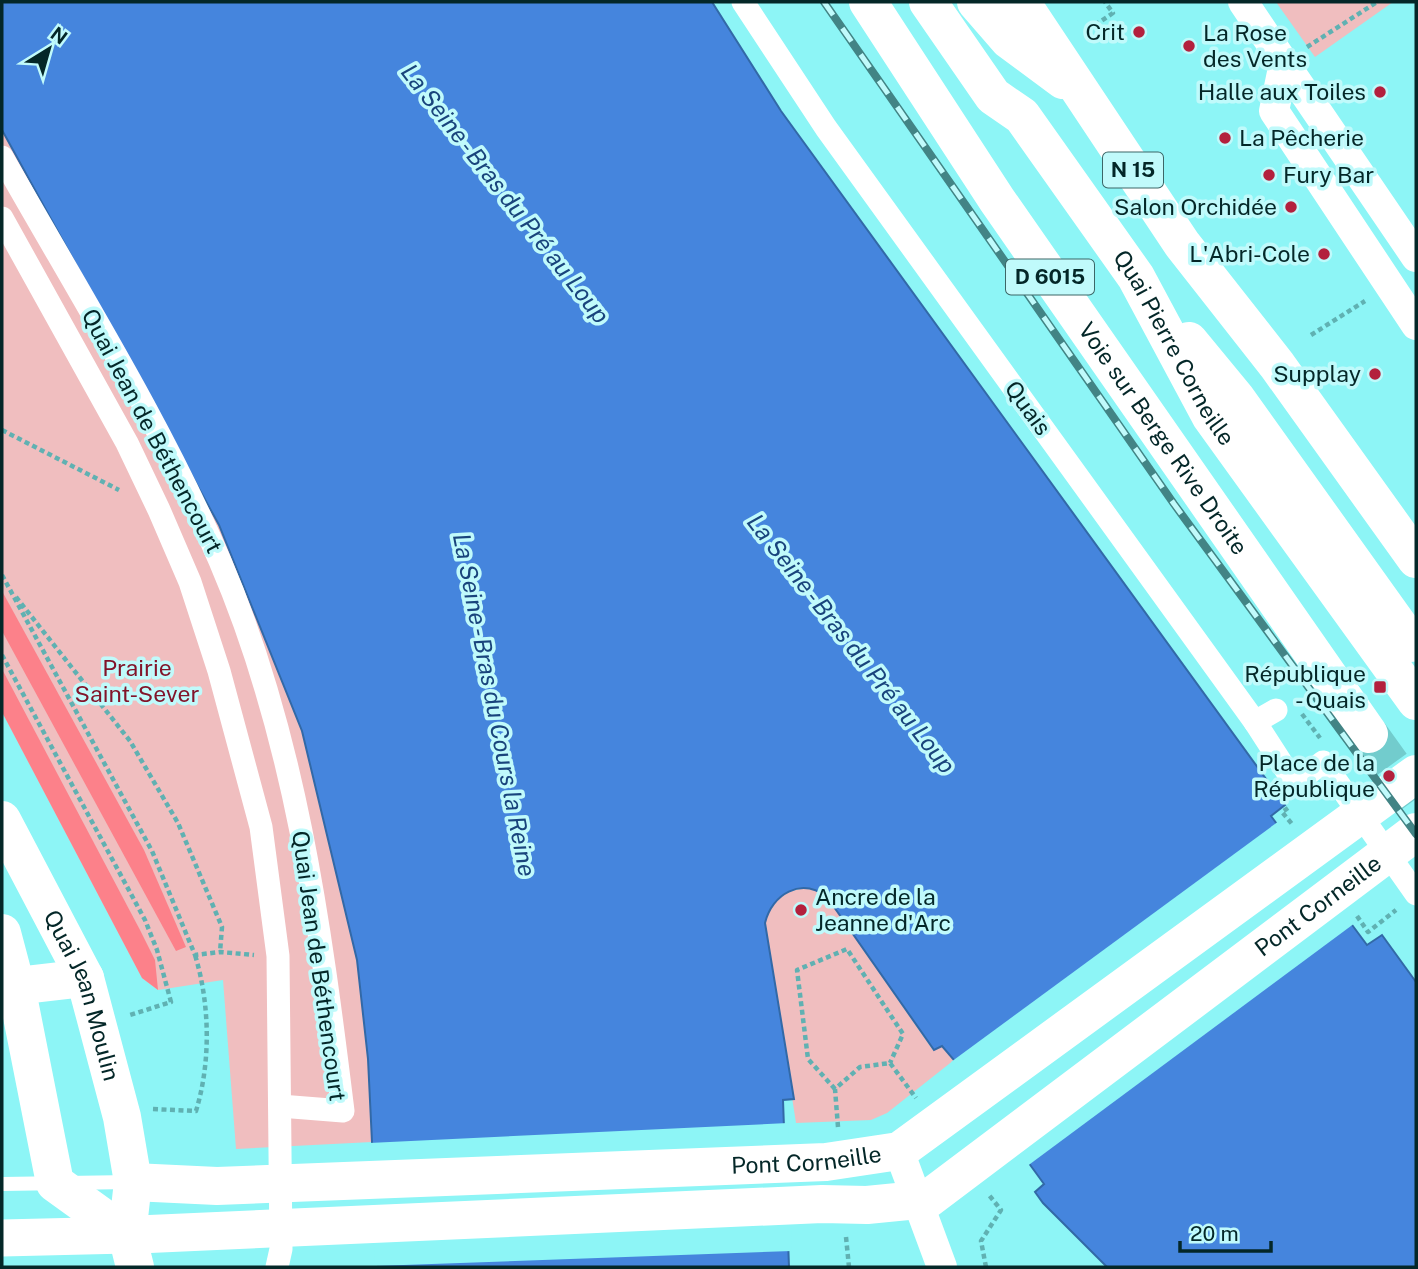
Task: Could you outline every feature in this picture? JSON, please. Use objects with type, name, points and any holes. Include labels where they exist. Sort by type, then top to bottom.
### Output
[{"type":"main road","name":"Voie sur Berge Rive Droite","points":[[868,2],[996,200],[1369,734]]},
{"type":"main road","name":"Quai Pierre Corneille","points":[[928,2],[993,96],[1022,116],[1136,277],[1211,418],[1416,701]]},
{"type":"main road","name":"D 6015","points":[[974,2],[1016,89],[1022,116]]},
{"type":"main road","name":"D 6015","points":[[974,2],[1009,40],[1084,96]]},
{"type":"main road","points":[[1021,2],[1084,96]]},
{"type":"main road","name":"N 15","points":[[1084,96],[1182,244]]},
{"type":"main road","name":"D 6015","points":[[1182,244],[1252,386],[1414,630]]},
{"type":"main road","points":[[1182,244],[1277,365],[1416,559]]},
{"type":"main road","name":"D 6015","points":[[1136,277],[1236,398],[1414,630]]},
{"type":"main road","name":"Pont Corneille","points":[[134,1182],[240,1185],[826,1163],[898,1152],[1412,777]]},
{"type":"main road","name":"Quai Jean Moulin","points":[[2,820],[85,978],[122,1117],[134,1182],[131,1251]]},
{"type":"main road","name":"Pont Corneille","points":[[131,1251],[242,1229],[928,1199],[1416,832]]},
{"type":"main road","points":[[2,933],[16,986],[55,1183],[131,1251]]},
{"type":"main road","points":[[16,986],[85,978]]},
{"type":"street","name":"Quais","points":[[743,2],[826,128],[1255,722],[1295,784],[1323,762],[1411,898]]},
{"type":"street","points":[[1243,2],[1416,257]]},
{"type":"street","points":[[1284,64],[1274,111],[1416,325]]},
{"type":"street","name":"Quai Jean de Béthencourt","points":[[2,157],[160,436],[220,562],[270,701],[309,860],[343,1111],[280,1105]]},
{"type":"street","name":"Quai Jean de Béthencourt","points":[[2,218],[127,443],[190,582],[219,671],[261,827],[278,957],[281,1250],[277,1267]]},
{"type":"street","points":[[1255,722],[1276,709]]},
{"type":"street","points":[[898,1152],[943,1267]]},
{"type":"street","points":[[2,1238],[131,1251]]},
{"type":"lane","points":[[2,1184],[134,1182]]},
{"type":"path","points":[[1095,25],[1113,13],[1105,2]]},
{"type":"path","points":[[1284,64],[1377,2]]},
{"type":"path","points":[[1311,335],[1365,300]]},
{"type":"path","points":[[2,430],[159,510]]},
{"type":"path","points":[[2,575],[152,851],[195,955],[203,982],[206,1077],[196,1111],[142,1108]]},
{"type":"path","points":[[9,588],[130,741],[178,823],[222,927],[220,952]]},
{"type":"path","points":[[2,655],[145,920],[158,950],[171,1002],[129,1015]]},
{"type":"path","points":[[1353,910],[1368,932],[1411,898]]},
{"type":"path","points":[[835,1089],[808,1059],[797,970],[847,949],[903,1034],[890,1063]]},
{"type":"path","points":[[195,955],[220,952],[278,957]]},
{"type":"green space","points":[[1276,2],[1393,2],[1315,57]]},
{"type":"green space","name":"Prairie Saint-Sever","points":[[2,130],[219,525],[302,731],[357,960],[368,1059],[372,1142],[236,1149],[223,980],[158,990],[142,978],[2,712]]},
{"type":"green space","points":[[810,888],[827,897],[933,1050],[942,1046],[954,1060],[887,1113],[871,1120],[796,1123],[765,923],[771,908],[781,897]]},
{"type":"shaded area","points":[[2,591],[144,850],[186,947],[176,951],[2,631]]},
{"type":"shaded area","points":[[2,669],[155,960],[158,990],[142,978],[2,712]]},
{"type":"water","points":[[2,2],[712,2],[781,111],[1285,805],[1271,816],[1367,945],[1382,935],[1416,982],[1416,1267],[1107,1267],[1043,1203],[1035,1192],[1044,1184],[954,1060],[942,1046],[934,1050],[827,897],[817,891],[798,889],[781,897],[774,904],[765,923],[794,1099],[783,1100],[789,1267],[378,1267],[368,1059],[357,960],[302,731],[219,525],[2,130]]},
{"type":"pier","points":[[1279,821],[1355,923],[1026,1167],[951,1062]]},
{"type":"pier","points":[[788,1123],[792,1251],[375,1266],[369,1143]]},
{"type":"tunnel","points":[[1369,734],[1416,799]]},
{"type":"railway","points":[[824,2],[1174,504],[1416,834]]},
{"type":"place","name":"Crit","points":[[1139,32]]},
{"type":"place","name":"La Rose des Vents","points":[[1189,46]]},
{"type":"place","name":"Halle aux Toiles","points":[[1380,92]]},
{"type":"place","name":"La Pêcherie","points":[[1225,138]]},
{"type":"place","name":"Fury Bar","points":[[1269,175]]},
{"type":"place","name":"Salon Orchidée","points":[[1291,207]]},
{"type":"place","name":"L'Abri-Cole","points":[[1324,254]]},
{"type":"place","name":"Supplay","points":[[1375,374]]},
{"type":"place","name":"République - Quais","points":[[1380,687]]},
{"type":"place","name":"Place de la République","points":[[1389,776]]},
{"type":"place","name":"Ancre de la Jeanne d'Arc","points":[[801,910]]},
{"type":"water label","name":"La Seine - Bras du Pré au Loup","points":[[505,194]]},
{"type":"water label","name":"La Seine - Bras du Pré au Loup","points":[[851,644]]},
{"type":"water label","name":"La Seine - Bras du Cours la Reine","points":[[494,705]]}]
